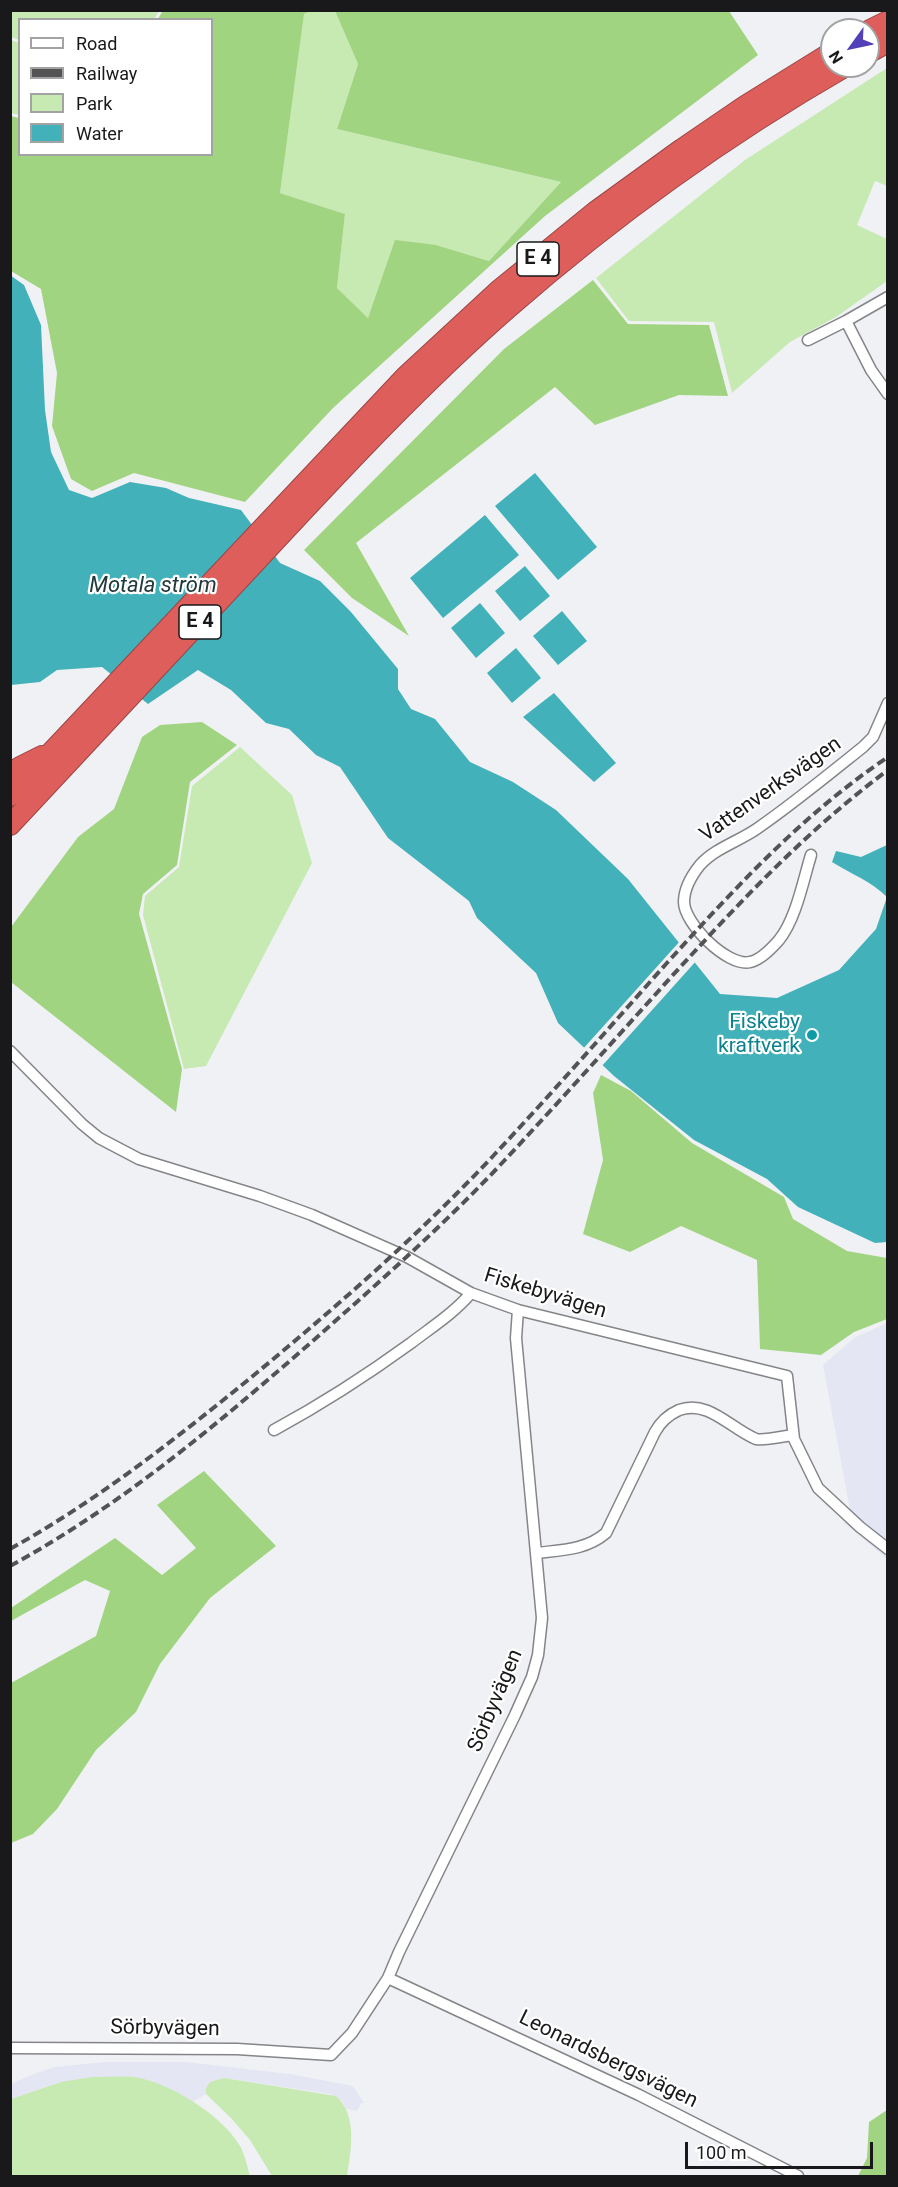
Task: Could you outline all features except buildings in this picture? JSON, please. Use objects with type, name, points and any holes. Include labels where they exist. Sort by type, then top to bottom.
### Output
[{"type":"highway","name":"E 4","points":[[10,825],[99,716],[287,515],[406,376],[498,291],[595,212],[745,106],[820,59]]},
{"type":"highway","name":"E 4","points":[[287,515],[518,300],[607,227],[692,164],[826,78]]},
{"type":"highway","name":"E 4","points":[[10,796],[52,751],[99,716]]},
{"type":"highway","points":[[10,774],[20,766],[52,751]]},
{"type":"street","points":[[808,340],[888,297]]},
{"type":"street","points":[[846,321],[871,370],[888,394]]},
{"type":"street","name":"Vattenverksvägen","points":[[811,855],[787,927],[771,949],[758,959],[740,962],[728,957],[690,922],[684,900],[687,885],[701,864],[713,854],[756,830],[863,747],[873,737],[888,704]]},
{"type":"street","name":"Fiskebyvägen","points":[[10,1051],[82,1124],[119,1150],[139,1159],[260,1196],[321,1219],[396,1252],[471,1293],[518,1310],[787,1376],[793,1435],[818,1488],[888,1550]]},
{"type":"street","name":"Fiskebyvägen","points":[[10,1058],[29,1068]]},
{"type":"street","points":[[274,1430],[369,1373],[458,1308],[471,1293]]},
{"type":"street","name":"Sörbyvägen","points":[[10,2048],[214,2048],[331,2055],[352,2033],[393,1980],[532,1677],[538,1655],[542,1618],[516,1338],[518,1310]]},
{"type":"street","points":[[537,1553],[580,1548],[596,1542],[606,1533],[655,1432],[660,1423],[672,1413],[687,1407],[702,1407],[758,1440],[793,1435]]},
{"type":"street","name":"Leonardsbergsvägen","points":[[393,1980],[628,2090],[798,2176]]},
{"type":"shaded area","points":[[887,1323],[887,1559],[844,1523],[850,1510],[823,1365],[854,1338]]},
{"type":"shaded area","points":[[104,2062],[186,2062],[290,2074],[353,2086],[364,2103],[361,2103],[357,2111],[346,2109],[342,2101],[330,2094],[224,2078],[206,2088],[206,2094],[193,2102],[172,2090],[61,2082],[11,2099],[11,2084],[31,2075],[54,2067]]},
{"type":"green space","points":[[11,10],[159,10],[155,18],[18,18],[18,40],[11,37]]},
{"type":"green space","points":[[163,10],[310,11],[304,14],[280,193],[345,214],[337,288],[368,318],[395,240],[436,245],[489,261],[561,182],[337,129],[358,64],[335,11],[729,11],[758,55],[545,216],[333,408],[245,502],[134,473],[92,491],[71,479],[52,426],[57,373],[41,289],[11,271],[11,116],[18,118],[18,156],[213,156],[213,18],[159,18]]},
{"type":"green space","points":[[310,10],[335,11],[358,64],[337,129],[561,182],[489,261],[436,245],[377,295],[368,318],[337,288],[345,214],[280,193],[304,13]]},
{"type":"green space","points":[[11,40],[18,43],[18,115],[11,113]]},
{"type":"green space","points":[[887,68],[887,186],[875,181],[857,225],[887,239],[887,281],[836,317],[790,342],[732,393],[714,322],[629,321],[596,278],[745,160],[872,78],[880,78],[880,73]]},
{"type":"green space","points":[[593,280],[628,324],[709,325],[728,396],[679,395],[595,425],[555,387],[356,543],[409,636],[352,598],[304,550],[504,349]]},
{"type":"green space","points":[[202,722],[237,745],[190,782],[177,865],[143,894],[139,914],[182,1069],[176,1112],[11,982],[11,927],[78,837],[114,809],[142,737],[160,725]]},
{"type":"green space","points":[[240,747],[292,795],[312,863],[206,1066],[184,1069],[143,915],[145,896],[179,867],[192,786]]},
{"type":"green space","points":[[601,1075],[631,1091],[692,1143],[784,1197],[793,1219],[847,1251],[887,1258],[887,1319],[854,1332],[821,1355],[760,1349],[757,1260],[681,1226],[630,1252],[583,1234],[603,1160],[593,1093]]},
{"type":"green space","points":[[204,1471],[276,1546],[210,1598],[160,1664],[136,1712],[96,1750],[57,1809],[33,1834],[11,1843],[11,1683],[96,1636],[110,1591],[85,1580],[11,1621],[11,1608],[115,1538],[162,1575],[196,1548],[157,1505]]},
{"type":"green space","points":[[92,2077],[134,2077],[148,2080],[193,2102],[232,2134],[242,2149],[250,2176],[11,2176],[11,2099],[61,2082]]},
{"type":"green space","points":[[224,2078],[336,2096],[348,2113],[350,2123],[351,2145],[347,2176],[272,2176],[250,2140],[206,2094],[206,2088],[210,2082]]},
{"type":"green space","points":[[887,2110],[887,2176],[858,2176],[867,2158],[869,2122]]},
{"type":"water","name":"Motala ström","points":[[10,275],[24,285],[41,325],[45,410],[51,452],[69,490],[92,498],[130,482],[166,488],[189,498],[241,510],[280,563],[320,581],[351,612],[398,669],[398,689],[411,709],[435,719],[470,762],[513,782],[556,810],[628,879],[720,994],[777,998],[839,970],[876,929],[887,897],[887,1242],[875,1243],[798,1207],[767,1179],[694,1140],[614,1076],[558,1023],[536,973],[477,918],[469,901],[388,838],[340,767],[316,755],[289,729],[266,723],[231,690],[198,670],[148,704],[102,667],[57,670],[40,682],[11,685]]},
{"type":"water","points":[[535,473],[597,547],[558,580],[495,506]]},
{"type":"water","points":[[485,515],[519,555],[443,618],[410,578]]},
{"type":"water","points":[[525,566],[550,596],[520,621],[495,591]]},
{"type":"water","points":[[480,603],[505,633],[476,658],[451,628]]},
{"type":"water","points":[[562,611],[587,641],[558,665],[533,636]]},
{"type":"water","points":[[516,648],[541,678],[512,703],[487,673]]},
{"type":"water","points":[[554,693],[616,763],[594,782],[523,717]]},
{"type":"water","points":[[887,845],[887,897],[868,882],[832,862],[836,851],[861,857]]},
{"type":"pier","points":[[681,940],[697,960],[601,1067],[582,1050]]},
{"type":"railway","points":[[10,1549],[103,1491],[162,1448],[248,1380],[375,1271],[494,1155],[717,908],[798,828],[857,779],[888,757]]},
{"type":"railway","points":[[10,1566],[90,1518],[165,1464],[272,1376],[383,1279],[503,1162],[749,894],[802,842],[888,770]]},
{"type":"place","name":"Fiskeby kraftverk","points":[[812,1035]]}]
